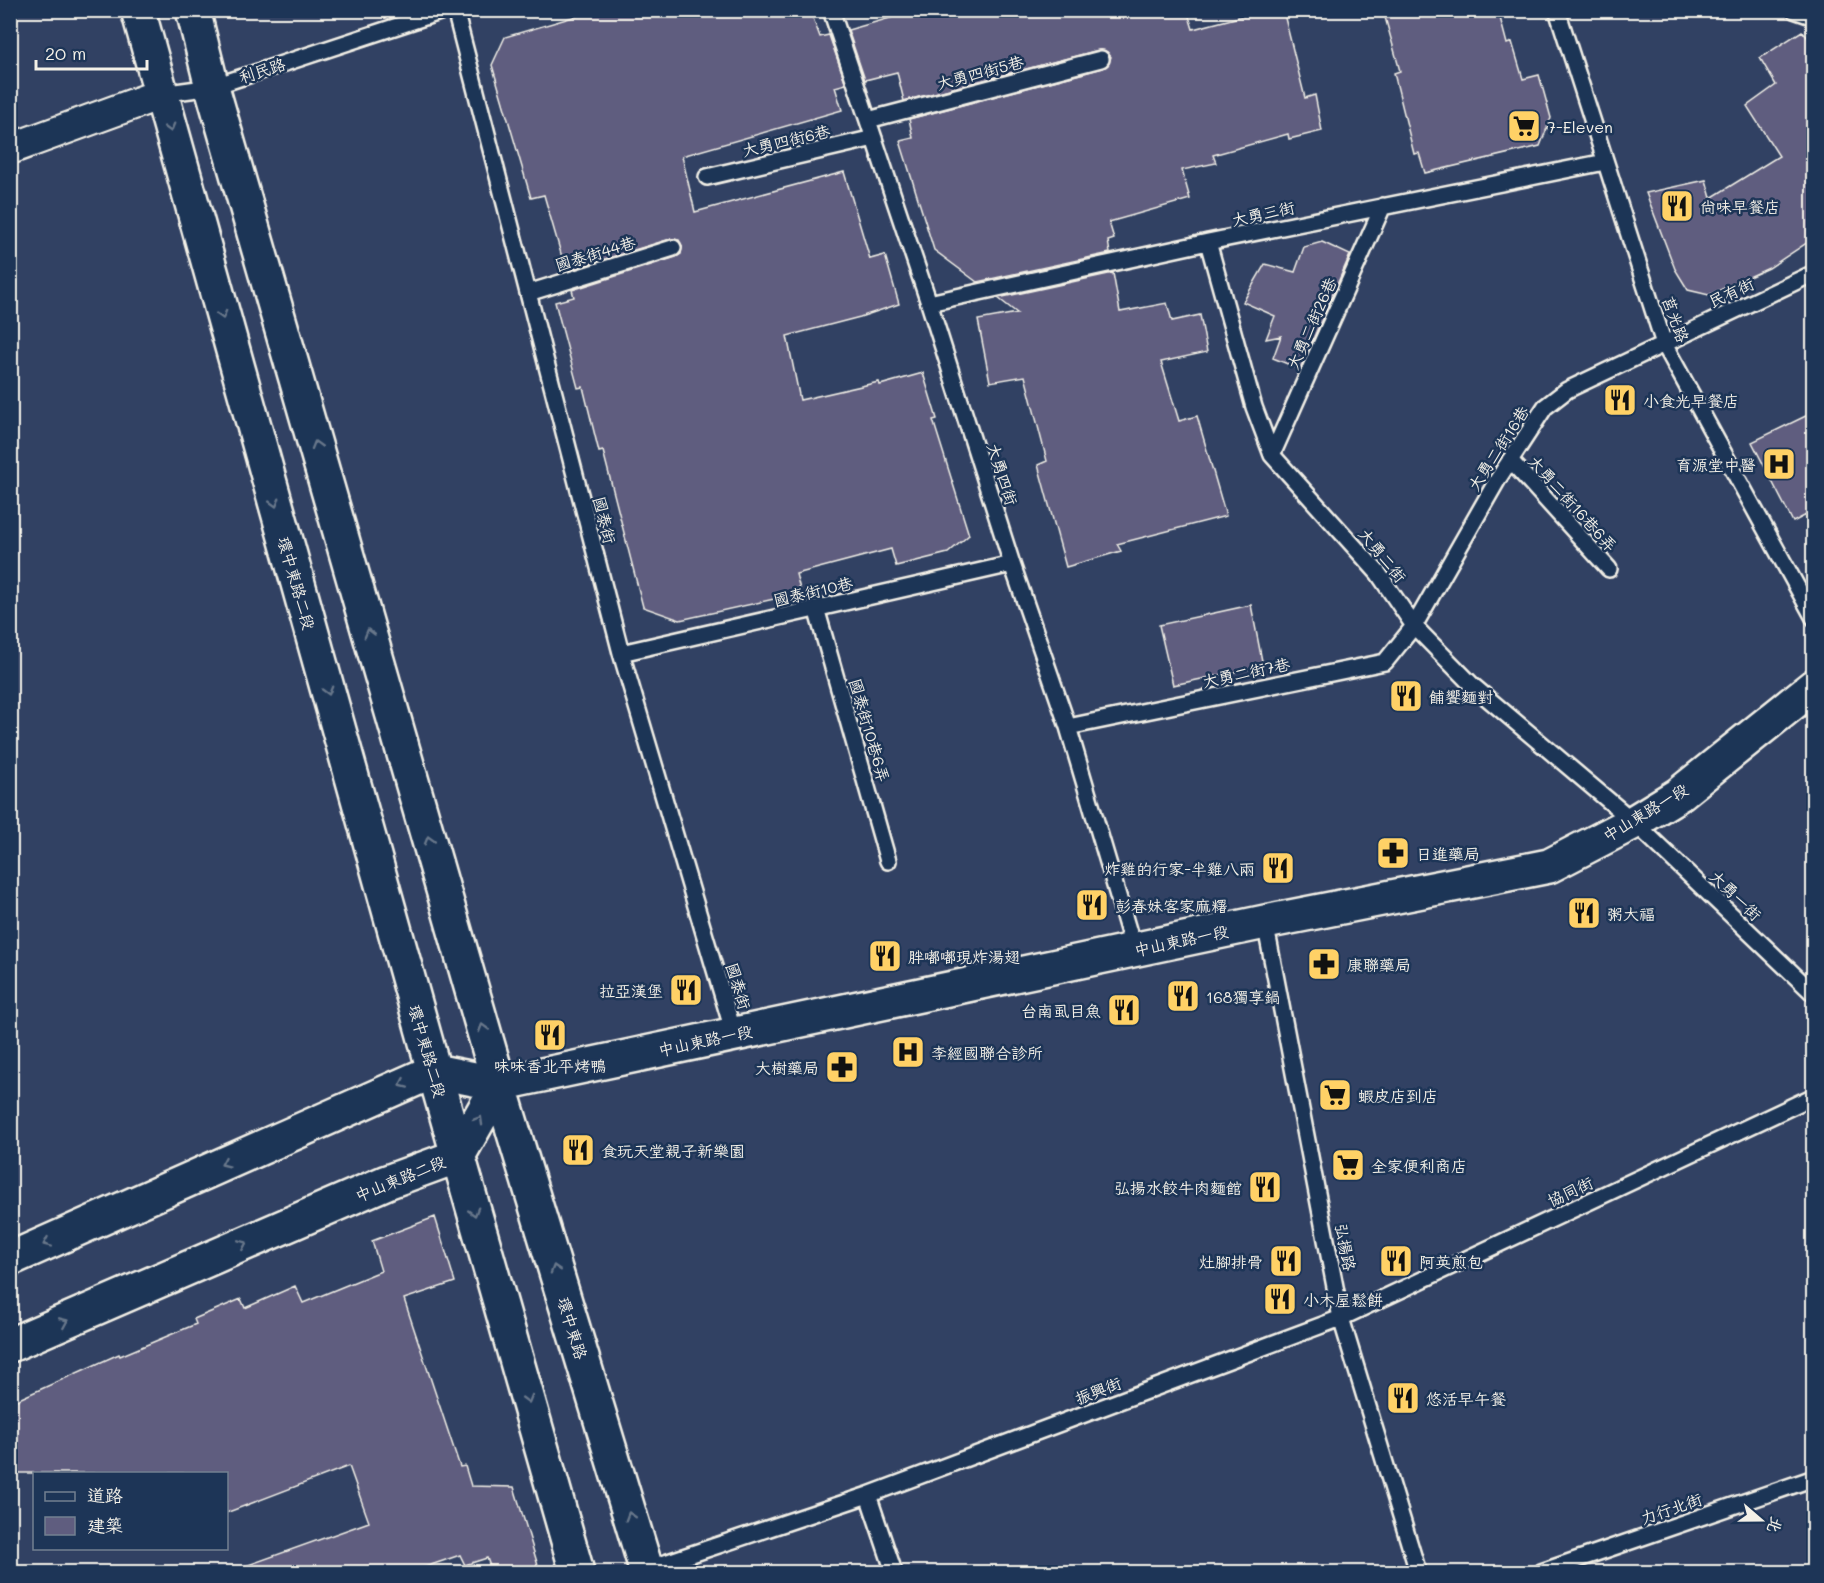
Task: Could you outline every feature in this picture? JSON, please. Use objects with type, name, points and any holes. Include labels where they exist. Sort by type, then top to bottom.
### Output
[{"type":"street","name":"環中東路二段","points":[[138,10],[458,1155]]},
{"type":"street","points":[[10,1259],[434,1071],[499,1084],[212,87],[193,10]]},
{"type":"street","name":"利民路","points":[[10,149],[161,94]]},
{"type":"street","name":"中山東路一段","points":[[499,1084],[1265,922],[1549,866],[1634,822],[1678,795],[1814,686]]},
{"type":"street","name":"中山東路二段","points":[[10,1345],[387,1182],[458,1155],[499,1084]]},
{"type":"street","name":"環中東路","points":[[499,1084],[643,1572]]},
{"type":"street","points":[[458,1155],[577,1572]]},
{"type":"lane","name":"利民路","points":[[161,94],[212,87],[446,10]]},
{"type":"lane","name":"國泰街","points":[[455,10],[621,653],[734,1034]]},
{"type":"lane","name":"大勇四街","points":[[831,10],[929,303],[1012,564],[1068,727],[1134,950]]},
{"type":"lane","name":"莒光路","points":[[1557,10],[1664,344],[1814,618]]},
{"type":"lane","points":[[1794,10],[1814,17]]},
{"type":"lane","name":"大勇四街5巷","points":[[868,120],[1101,58]]},
{"type":"lane","name":"大勇四街6巷","points":[[707,177],[874,138]]},
{"type":"lane","name":"大勇三街","points":[[929,303],[1208,242],[1605,162]]},
{"type":"lane","name":"大勇二街26巷","points":[[1272,455],[1383,206]]},
{"type":"lane","name":"大勇二街","points":[[1208,242],[1254,406],[1272,455],[1378,573],[1414,626],[1473,686],[1634,822]]},
{"type":"lane","name":"國泰街44巷","points":[[528,293],[673,248]]},
{"type":"lane","name":"民有街","points":[[1664,344],[1814,273]]},
{"type":"lane","name":"大勇二街16巷","points":[[1414,626],[1498,479],[1545,407],[1567,390],[1664,344]]},
{"type":"lane","name":"大勇二街16巷6弄","points":[[1510,460],[1609,569]]},
{"type":"lane","name":"國泰街10巷","points":[[621,653],[1012,564]]},
{"type":"lane","name":"國泰街10巷6弄","points":[[816,608],[888,861]]},
{"type":"lane","name":"大勇二街7巷","points":[[1068,727],[1385,662],[1414,626]]},
{"type":"lane","name":"大勇一街","points":[[1634,822],[1814,994]]},
{"type":"lane","name":"弘揚路","points":[[1265,922],[1341,1318],[1418,1572]]},
{"type":"lane","name":"協同街","points":[[1341,1318],[1814,1096]]},
{"type":"lane","name":"振興街","points":[[643,1572],[868,1496],[1341,1318]]},
{"type":"lane","name":"力行北街","points":[[1541,1572],[1814,1478]]},
{"type":"lane","points":[[868,1496],[894,1572]]},
{"type":"building","points":[[597,10],[810,10],[820,37],[829,35],[846,84],[835,87],[842,110],[682,156],[695,212],[844,172],[870,259],[885,255],[899,304],[787,336],[800,400],[879,382],[880,385],[923,373],[937,419],[933,420],[969,535],[948,553],[896,566],[891,549],[796,574],[801,593],[680,620],[643,607],[603,451],[599,452],[583,387],[578,388],[555,302],[574,297],[572,290],[676,257],[681,254],[682,246],[679,240],[670,239],[566,271],[544,195],[531,198],[492,65],[505,37]]},
{"type":"building","points":[[918,10],[1187,10],[1193,29],[1266,10],[1283,10],[1305,98],[1315,95],[1322,131],[1289,139],[1288,134],[1213,155],[1216,163],[1182,170],[1190,199],[1109,222],[1114,239],[1108,241],[1110,253],[977,282],[934,250],[900,141],[913,138],[909,119],[1103,68],[1108,65],[1111,57],[1107,52],[1099,50],[904,101],[897,72],[865,80],[848,30]]},
{"type":"building","points":[[1383,10],[1498,10],[1507,44],[1512,42],[1523,79],[1539,75],[1551,118],[1540,146],[1425,173],[1419,153],[1414,154],[1394,73],[1400,71]]},
{"type":"building","points":[[1802,31],[1814,45],[1814,238],[1769,268],[1709,295],[1688,290],[1675,269],[1646,193],[1706,180],[1711,198],[1779,156],[1747,106],[1776,85],[1760,58]]},
{"type":"building","points":[[1322,242],[1350,255],[1300,369],[1273,358],[1281,336],[1266,339],[1275,316],[1243,302],[1265,264],[1295,272],[1304,247]]},
{"type":"building","points":[[1113,273],[1120,312],[1167,303],[1172,321],[1200,315],[1207,352],[1161,362],[1179,421],[1197,416],[1226,516],[1117,544],[1121,551],[1066,567],[1038,465],[1047,461],[1025,376],[990,382],[978,320],[1017,313],[998,298]]},
{"type":"building","points":[[1814,412],[1814,511],[1793,522],[1752,442]]},
{"type":"building","points":[[1251,605],[1263,666],[1173,685],[1159,625]]},
{"type":"building","points":[[435,1217],[455,1282],[404,1299],[460,1467],[465,1466],[471,1486],[514,1487],[540,1572],[492,1572],[487,1558],[465,1565],[460,1555],[411,1572],[241,1572],[240,1568],[369,1522],[349,1466],[228,1512],[228,1472],[10,1473],[10,1403],[119,1354],[120,1356],[196,1324],[194,1319],[241,1299],[245,1308],[295,1286],[303,1303],[381,1271],[372,1241]]},
{"type":"place","name":"7-Eleven","points":[[1524,126]]},
{"type":"place","name":"尚味早餐店","points":[[1677,206]]},
{"type":"place","name":"小食光早餐店","points":[[1620,400]]},
{"type":"place","name":"育源堂中醫","points":[[1779,464]]},
{"type":"place","name":"餔饗麵對","points":[[1406,696]]},
{"type":"place","name":"日進藥局","points":[[1393,853]]},
{"type":"place","name":"炸雞的行家-半雞八兩","points":[[1278,868]]},
{"type":"place","name":"彭春妹客家麻糬","points":[[1092,905]]},
{"type":"place","name":"粥大福","points":[[1584,913]]},
{"type":"place","name":"胖嘟嘟現炸湯翅","points":[[885,956]]},
{"type":"place","name":"康聯藥局","points":[[1324,964]]},
{"type":"place","name":"拉亞漢堡","points":[[686,990]]},
{"type":"place","name":"168獨享鍋","points":[[1183,996]]},
{"type":"place","name":"台南虱目魚","points":[[1124,1010]]},
{"type":"place","name":"味味香北平烤鴨","points":[[550,1035]]},
{"type":"place","name":"李經國聯合診所","points":[[908,1052]]},
{"type":"place","name":"大樹藥局","points":[[842,1067]]},
{"type":"place","name":"蝦皮店到店","points":[[1335,1095]]},
{"type":"place","name":"食玩天堂親子新樂園","points":[[578,1150]]},
{"type":"place","name":"全家便利商店","points":[[1348,1165]]},
{"type":"place","name":"弘揚水餃牛肉麵館","points":[[1265,1187]]},
{"type":"place","name":"灶腳排骨","points":[[1286,1261]]},
{"type":"place","name":"阿英煎包","points":[[1396,1261]]},
{"type":"place","name":"小木屋鬆餅","points":[[1280,1299]]},
{"type":"place","name":"悠活早午餐","points":[[1403,1398]]}]
